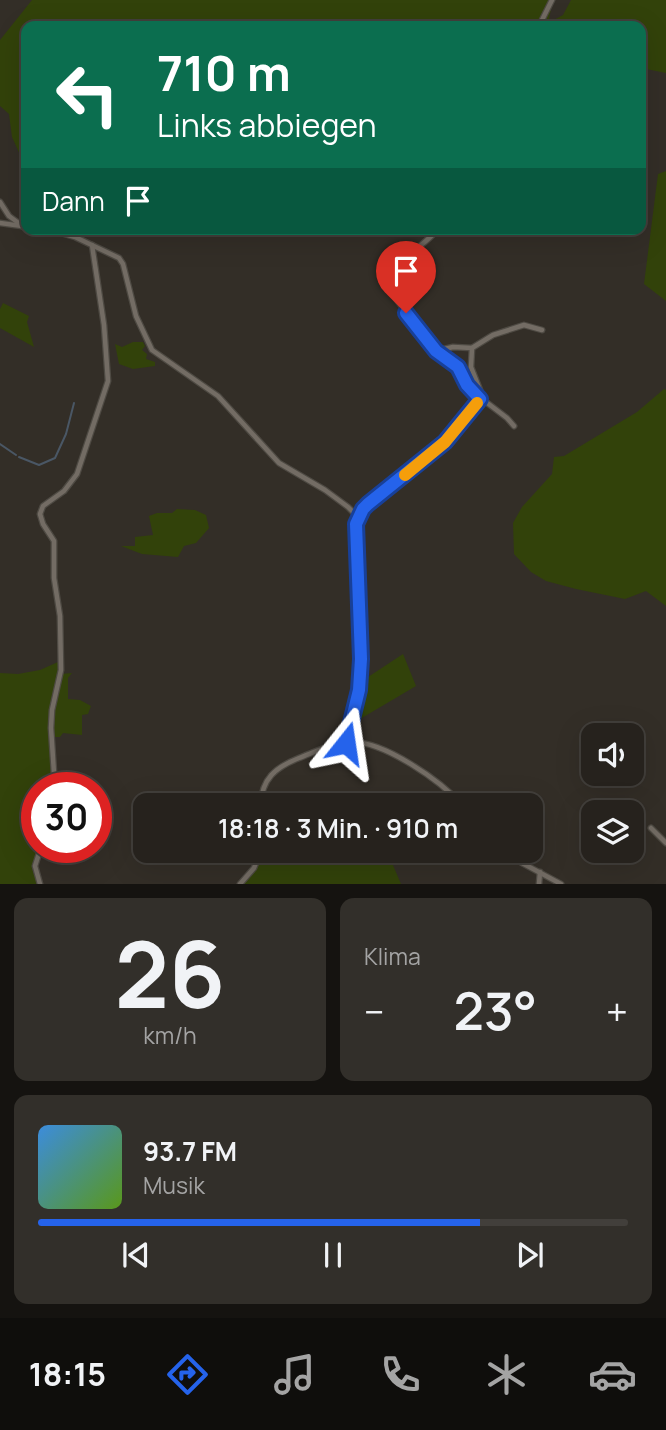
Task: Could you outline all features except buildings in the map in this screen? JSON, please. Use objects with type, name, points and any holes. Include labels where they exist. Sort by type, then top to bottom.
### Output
[{"type":"street","points":[[542,21],[552,0]]},
{"type":"street","points":[[0,202],[9,216],[21,224]]},
{"type":"street","points":[[0,223],[21,226]]},
{"type":"street","points":[[68,235],[116,256],[122,262],[139,323],[152,350],[224,401],[285,468],[325,490],[351,509],[356,524],[361,659],[359,690],[346,743]]},
{"type":"street","points":[[431,235],[403,261],[393,273],[388,285],[400,306],[436,351],[458,367],[467,385],[480,399],[505,416],[513,426]]},
{"type":"street","points":[[54,772],[51,728],[61,670],[61,616],[54,579],[54,541],[40,514],[43,506],[64,491],[77,474],[108,381],[104,325],[92,245]]},
{"type":"street","points":[[436,351],[453,347],[472,348],[493,335],[524,325],[542,331]]},
{"type":"street","points":[[356,524],[363,509],[445,442],[480,399],[480,387],[471,367],[472,348]]},
{"type":"street","points":[[351,509],[363,509]]},
{"type":"street","points":[[263,793],[264,785],[277,769],[304,756],[358,742],[373,746],[429,775],[452,793]]},
{"type":"street","points":[[651,828],[666,843]]},
{"type":"street","points":[[36,863],[40,884]]},
{"type":"street","points":[[240,884],[256,863]]},
{"type":"street","points":[[526,863],[561,884]]},
{"type":"street","points":[[539,884],[540,872]]},
{"type":"green space","points":[[32,0],[553,0],[548,21],[21,21],[21,157],[12,137],[9,114],[0,106],[0,40]]},
{"type":"green space","points":[[571,0],[666,0],[666,73],[646,69],[646,21],[552,21],[563,15]]},
{"type":"green space","points":[[666,171],[666,301],[644,284],[658,174]]},
{"type":"green space","points":[[3,303],[29,316],[27,322],[34,347],[0,328],[0,309]]},
{"type":"green space","points":[[133,342],[143,342],[145,346],[142,350],[147,354],[146,359],[155,362],[155,366],[133,369],[119,364],[115,344],[122,347]]},
{"type":"green space","points":[[664,389],[666,606],[646,591],[625,599],[546,581],[531,572],[514,554],[513,523],[522,507],[552,474],[554,457],[564,456],[637,412]]},
{"type":"green space","points":[[177,509],[195,510],[206,515],[209,528],[196,543],[184,546],[178,557],[142,554],[121,546],[135,546],[135,537],[153,535],[149,516],[172,513]]},
{"type":"green space","points":[[403,654],[416,686],[355,722],[362,681]]},
{"type":"green space","points":[[58,662],[61,674],[72,673],[68,678],[68,699],[80,700],[91,706],[88,714],[82,715],[82,735],[63,733],[60,737],[51,737],[53,772],[21,772],[21,863],[34,863],[32,868],[37,884],[0,884],[0,673],[18,674],[40,670]]},
{"type":"green space","points":[[258,863],[392,863],[401,884],[242,884]]},
{"type":"waterway","points":[[19,457],[39,465],[55,458],[66,434],[74,403]]},
{"type":"waterway","points":[[0,444],[16,455]]},
{"type":"slow traffic","points":[[405,475],[445,442],[477,403]]},
{"type":"route","points":[[346,743],[359,690],[361,659],[356,524],[363,509],[445,442],[480,399],[467,385],[457,365],[436,351],[406,313]]}]
